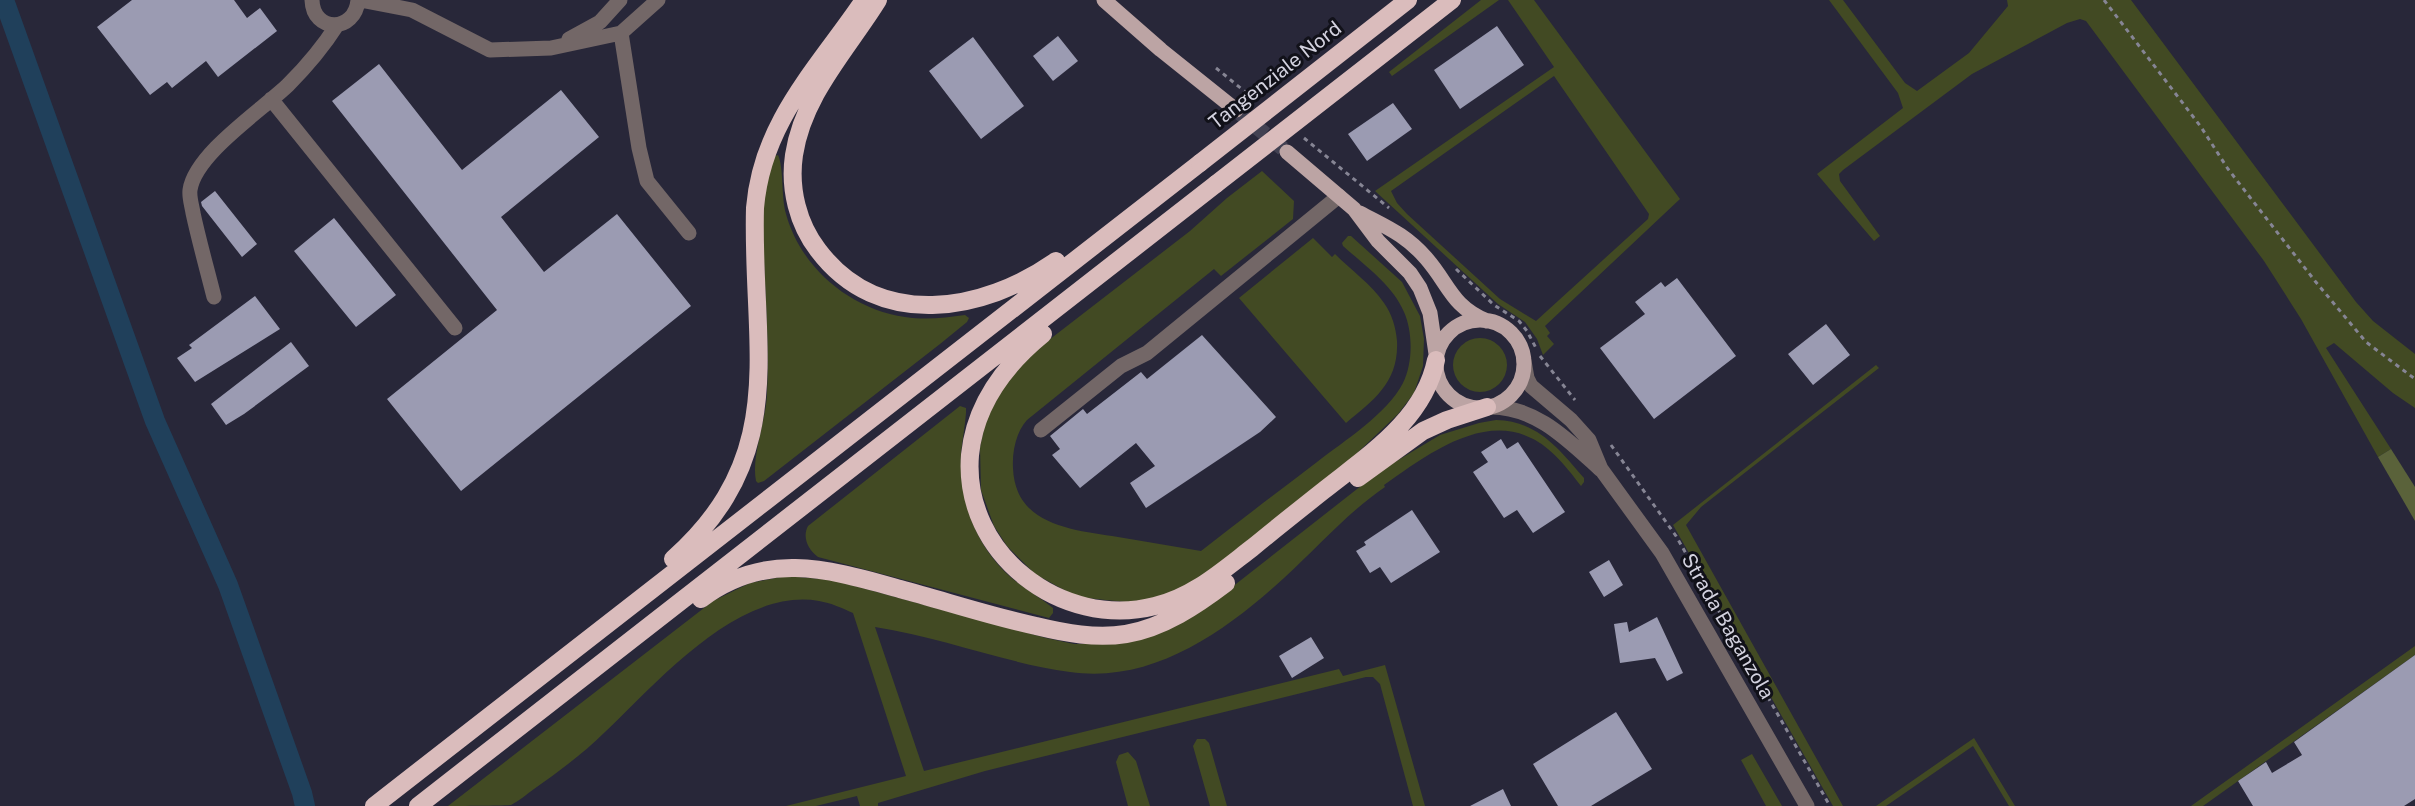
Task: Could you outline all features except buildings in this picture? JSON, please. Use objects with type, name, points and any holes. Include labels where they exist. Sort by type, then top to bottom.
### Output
[{"type":"highway","points":[[502,706],[568,644],[685,549],[708,524],[735,481],[748,450],[757,401],[759,352],[754,224],[760,172],[770,140],[788,107],[864,0]]},
{"type":"highway","points":[[878,0],[830,71],[807,112],[797,141],[792,173],[796,202],[806,231],[834,269],[859,287],[887,299],[917,305],[963,302],[995,293],[1045,269],[1130,203],[1181,177]]},
{"type":"highway","name":"Tangenziale Nord","points":[[1181,177],[1408,0]]},
{"type":"highway","points":[[418,806],[1452,0]]},
{"type":"highway","points":[[374,806],[1181,177]]},
{"type":"highway","points":[[1172,219],[1136,262],[1016,358],[997,380],[979,416],[972,445],[970,467],[975,499],[982,520],[995,544],[1012,565],[1051,595],[1089,608],[1121,611],[1163,604],[1201,586],[1361,460],[1402,424],[1415,410],[1427,391],[1436,360]]},
{"type":"highway","points":[[611,656],[651,639],[706,595],[726,584],[763,571],[796,567],[838,572],[1062,632],[1113,635],[1143,630],[1175,616],[1220,588],[1356,479],[1416,435],[1447,420],[1487,408]]},
{"type":"main road","points":[[1104,0],[1161,50],[1236,110]]},
{"type":"main road","name":"Strada Baganzola","points":[[1287,152],[1354,209],[1378,241],[1405,267],[1420,288],[1433,323],[1440,382],[1447,394],[1465,406],[1487,408]]},
{"type":"main road","name":"Strada Baganzola","points":[[1354,209],[1389,226],[1412,245],[1426,258],[1456,300],[1474,315],[1501,326],[1512,334],[1520,347],[1524,361]]},
{"type":"main road","points":[[1436,360],[1440,346],[1453,329],[1466,322],[1487,321]]},
{"type":"main road","points":[[1487,408],[1501,403],[1517,388],[1524,361]]},
{"type":"street","points":[[312,0],[316,16],[322,21],[337,25]]},
{"type":"street","points":[[214,297],[197,232],[190,192],[195,175],[215,150],[286,86],[323,48],[337,25],[350,19],[355,13],[359,0],[412,10],[490,50],[551,48],[621,33],[658,0]]},
{"type":"street","points":[[551,48],[600,22],[620,0]]},
{"type":"street","points":[[621,33],[639,148],[647,181],[689,233]]},
{"type":"street","points":[[271,99],[455,328]]},
{"type":"street","points":[[1041,430],[1120,366],[1147,353],[1327,209],[1339,196]]},
{"type":"street","name":"Strada Baganzola","points":[[1524,361],[1531,386],[1583,432],[1604,473]]},
{"type":"street","name":"Strada Baganzola","points":[[1487,408],[1506,408],[1535,417],[1560,434],[1604,473],[1647,530],[1669,564],[1808,806]]},
{"type":"path","points":[[2104,0],[2201,127],[2228,169],[2322,290],[2366,342],[2415,379]]},
{"type":"green space","points":[[1481,0],[1499,0],[1392,76],[1389,72]]},
{"type":"green space","points":[[1508,0],[1534,0],[1680,199],[1545,326],[1550,333],[1547,336],[1554,344],[1543,355],[1537,339],[1525,322],[1498,304],[1375,191],[1554,67]],"holes":[[[1554,76],[1649,214],[1648,219],[1536,321],[1500,299],[1407,214],[1397,203],[1391,191]]]},
{"type":"green space","points":[[1829,0],[1843,0],[1905,83],[1917,91],[1969,53],[2008,6],[2007,0],[2131,0],[2356,302],[2373,321],[2415,354],[2415,408],[2393,393],[2334,343],[2326,348],[2391,449],[2378,457],[2301,319],[2264,261],[2086,21],[2080,19],[2067,23],[1972,74],[1839,174],[1840,181],[1880,236],[1874,241],[1817,174],[1903,108],[1898,93]]},
{"type":"green space","points":[[778,155],[784,207],[793,234],[803,252],[830,283],[865,305],[885,312],[912,318],[965,315],[969,318],[940,344],[764,481],[758,483],[755,461],[766,405],[768,372],[763,218],[765,191],[774,156]]},
{"type":"green space","points":[[1262,171],[1294,201],[1293,219],[1221,276],[1214,269],[1027,420],[1017,436],[1013,462],[1016,487],[1024,502],[1050,522],[1066,527],[1201,551],[1364,426],[1387,405],[1403,383],[1409,366],[1410,338],[1407,320],[1399,302],[1377,276],[1343,246],[1342,243],[1348,236],[1351,236],[1402,282],[1420,316],[1424,339],[1423,366],[1414,393],[1398,414],[1354,456],[1209,572],[1180,590],[1135,603],[1077,597],[1035,574],[1007,546],[994,526],[981,490],[980,447],[986,420],[1008,379],[1036,350],[1190,231]]},
{"type":"green space","points":[[1313,238],[1332,257],[1335,254],[1373,290],[1384,303],[1396,331],[1397,355],[1389,379],[1375,398],[1346,423],[1239,298]]},
{"type":"green space","points":[[1475,338],[1485,338],[1495,342],[1503,350],[1507,365],[1503,380],[1495,388],[1485,392],[1475,392],[1465,388],[1457,380],[1453,370],[1453,360],[1457,350],[1465,342]]},
{"type":"green space","points":[[1876,365],[1879,368],[1701,507],[1686,525],[1843,806],[1833,806],[1673,525]]},
{"type":"green space","points":[[960,406],[966,408],[961,454],[963,487],[977,533],[994,560],[1005,572],[1053,608],[1053,613],[1049,618],[818,557],[807,543],[808,526]]},
{"type":"green space","points":[[1496,420],[1524,425],[1546,438],[1575,467],[1584,478],[1584,482],[1581,486],[1559,459],[1538,442],[1512,432],[1493,431],[1454,442],[1417,462],[1384,485],[1385,487],[1345,519],[1284,578],[1238,617],[1213,634],[1159,662],[1130,670],[1101,674],[1070,672],[1021,663],[900,631],[875,627],[924,771],[1339,669],[1343,676],[1385,665],[1425,806],[1413,806],[1380,684],[1373,677],[1366,677],[985,771],[878,803],[878,806],[860,806],[857,796],[816,806],[786,806],[906,776],[853,613],[819,601],[789,601],[759,609],[729,623],[701,643],[674,665],[588,747],[511,805],[448,806],[713,601],[750,583],[786,576],[833,580],[1046,638],[1074,644],[1105,644],[1227,591],[1380,471],[1440,435]]},
{"type":"green space","points":[[2391,449],[2415,487],[2415,521],[2378,457]]},
{"type":"green space","points":[[2415,646],[2415,655],[2203,806],[2191,806]]},
{"type":"green space","points":[[1974,738],[2015,806],[2009,806],[1973,746],[1886,806],[1876,806]]},
{"type":"green space","points":[[1197,739],[1205,739],[1209,743],[1227,806],[1210,806],[1193,746]]},
{"type":"green space","points":[[1128,752],[1136,761],[1150,806],[1128,806],[1116,762],[1119,755]]},
{"type":"green space","points":[[1752,754],[1782,806],[1766,806],[1741,760]]},
{"type":"waterway","points":[[4,0],[155,421],[228,585],[305,806]]},
{"type":"tunnel","points":[[1236,110],[1287,152]]}]
